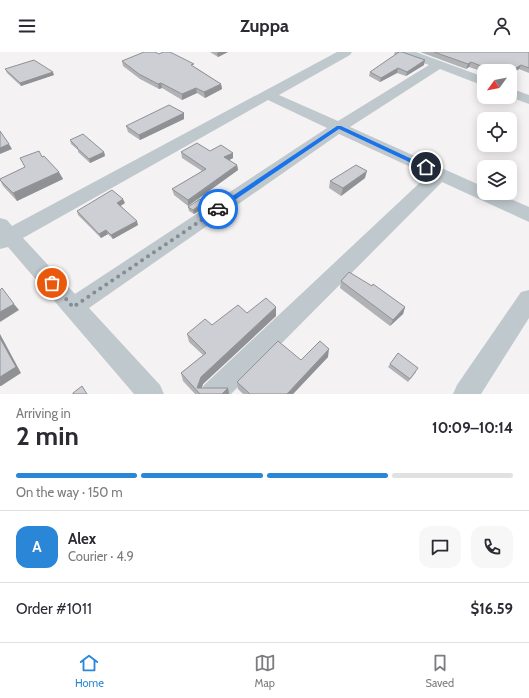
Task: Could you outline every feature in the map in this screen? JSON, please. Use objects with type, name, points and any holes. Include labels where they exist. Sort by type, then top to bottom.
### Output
[{"type":"street","points":[[151,394],[73,307],[3,234],[268,95],[346,52]]},
{"type":"street","points":[[405,52],[477,79]]},
{"type":"street","points":[[73,307],[339,127],[438,65]]},
{"type":"street","points":[[268,95],[529,215]]},
{"type":"street","points":[[517,95],[529,100]]},
{"type":"street","points":[[213,394],[440,174]]},
{"type":"street","points":[[466,394],[529,299]]},
{"type":"building","points":[[144,52],[155,52],[159,54],[163,52],[170,52],[194,64],[191,65],[221,84],[204,92],[196,88],[182,94],[139,74],[122,61]]},
{"type":"building","points":[[399,52],[425,60],[407,72],[398,68],[381,78],[370,72]]},
{"type":"building","points":[[434,52],[529,52],[529,68],[521,65],[517,67],[517,64],[477,64],[471,62],[468,64]]},
{"type":"building","points":[[34,60],[53,72],[20,83],[5,69]]},
{"type":"building","points":[[169,105],[184,113],[139,135],[126,126]]},
{"type":"building","points":[[0,131],[9,144],[0,148]]},
{"type":"building","points":[[83,134],[104,152],[89,159],[70,140]]},
{"type":"building","points":[[197,143],[210,151],[221,145],[233,153],[224,157],[237,165],[188,200],[172,189],[206,169],[181,152]]},
{"type":"building","points":[[39,151],[42,157],[44,156],[59,172],[13,193],[0,179],[25,167],[20,158]]},
{"type":"building","points":[[356,165],[367,171],[343,188],[330,181]]},
{"type":"building","points":[[112,190],[123,199],[117,203],[137,221],[111,235],[106,230],[99,234],[77,211]]},
{"type":"building","points":[[200,199],[205,202],[193,210],[188,207]]},
{"type":"building","points":[[349,272],[372,286],[373,284],[405,307],[393,320],[341,281]]},
{"type":"building","points":[[2,288],[14,304],[0,312],[0,290]]},
{"type":"building","points":[[266,298],[276,307],[201,377],[197,388],[228,388],[222,394],[200,394],[181,373],[206,353],[187,334],[205,319],[212,325],[238,305],[247,313]]},
{"type":"building","points":[[0,338],[16,367],[0,377]]},
{"type":"building","points":[[278,341],[301,360],[320,341],[329,349],[287,394],[250,394],[237,382]]},
{"type":"building","points":[[398,353],[418,368],[410,379],[390,364]]},
{"type":"building","points":[[82,386],[87,394],[73,394],[73,393]]},
{"type":"way so far","points":[[52,283],[73,307],[218,209]]},
{"type":"route","points":[[218,209],[339,127],[426,167]]}]
